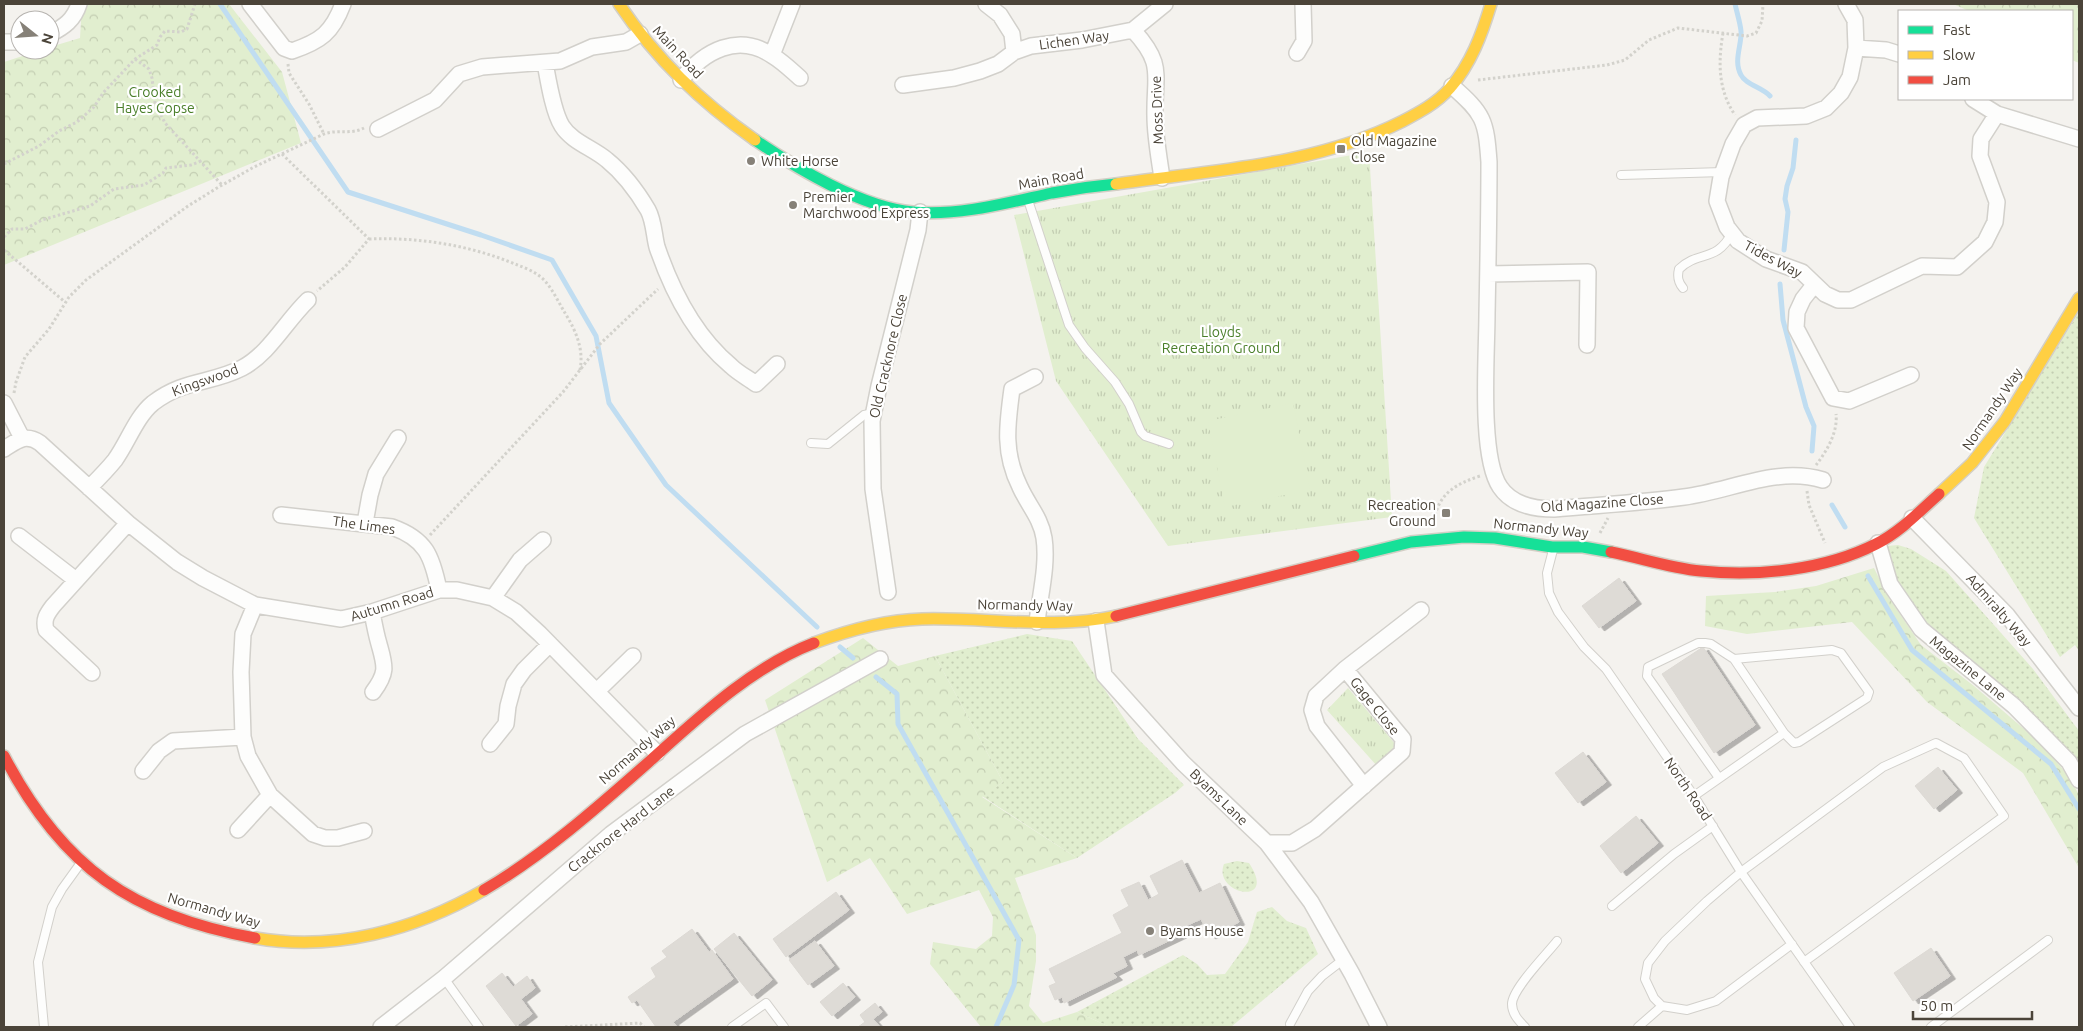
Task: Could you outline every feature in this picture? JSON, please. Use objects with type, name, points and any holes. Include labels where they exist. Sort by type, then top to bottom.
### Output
[{"type":"street","points":[[60,29],[66,26],[76,13],[79,4]]},
{"type":"street","points":[[250,4],[284,48],[292,51],[309,45],[324,35],[336,22],[343,4]]},
{"type":"street","name":"Main Road","points":[[618,4],[654,51],[681,80],[740,129],[795,166],[868,201],[890,208],[920,212],[959,210],[1162,178],[1268,164],[1314,154],[1339,146],[1390,126],[1426,109],[1453,84],[1464,70],[1477,46],[1491,4]]},
{"type":"street","points":[[772,55],[792,4]]},
{"type":"street","points":[[986,4],[1000,15],[1012,34],[1014,52]]},
{"type":"street","points":[[1133,30],[1165,4]]},
{"type":"street","points":[[1297,54],[1304,41],[1303,4]]},
{"type":"street","points":[[1744,125],[1757,118],[1806,116],[1826,108],[1842,93],[1850,77],[1856,48],[1855,20],[1846,4]]},
{"type":"street","name":"Lichen Way","points":[[903,85],[954,78],[980,71],[998,64],[1014,52],[1032,46],[1082,40],[1133,30]]},
{"type":"street","name":"Moss Drive","points":[[1133,30],[1147,45],[1155,63],[1157,82],[1154,116],[1162,178]]},
{"type":"street","points":[[378,129],[434,100],[459,74],[482,67],[560,61],[592,47],[626,42],[640,34]]},
{"type":"street","points":[[681,80],[697,61],[730,46],[749,46],[772,55],[800,78]]},
{"type":"street","points":[[1856,48],[1886,50],[1898,54]]},
{"type":"street","points":[[545,63],[561,126],[579,142],[607,160],[631,186],[649,212],[657,247],[670,279],[686,312],[706,340],[731,367],[756,384],[777,364]]},
{"type":"street","name":"Old Magazine Close","points":[[1453,84],[1476,107],[1481,115],[1487,136],[1489,162],[1486,400],[1488,443],[1493,473],[1504,493],[1511,499],[1530,507],[1554,509],[1684,497],[1776,476],[1808,476],[1824,480]]},
{"type":"street","points":[[1975,100],[1997,114],[2079,139]]},
{"type":"street","name":"Tides Way","points":[[1744,125],[1733,144],[1723,172],[1717,201],[1727,227],[1738,241],[1766,259],[1802,272],[1825,294],[1838,300],[1851,300],[1922,266],[1957,267],[1985,242],[1995,222],[1997,202],[1980,156],[1981,139],[1997,114]]},
{"type":"street","name":"Old Cracknore Close","points":[[888,592],[873,489],[874,413],[878,386],[918,230],[920,212]]},
{"type":"street","points":[[1488,274],[1588,272],[1587,345]]},
{"type":"street","points":[[1814,285],[1803,299],[1797,312],[1796,328],[1832,398],[1848,401],[1911,375]]},
{"type":"street","name":"Normandy Way","points":[[4,756],[20,787],[50,830],[81,863],[117,888],[159,910],[253,939],[300,942],[326,941],[378,934],[424,921],[463,904],[484,891],[544,849],[711,706],[752,677],[795,652],[840,633],[860,627],[902,620],[1096,621],[1434,538],[1488,537],[1554,548],[1577,546],[1700,571],[1756,572],[1833,560],[1878,543],[1912,518],[1974,462],[2013,410],[2079,298]]},
{"type":"street","name":"Kingswood","points":[[89,488],[114,461],[140,418],[152,404],[170,391],[188,383],[227,374],[243,367],[270,343],[308,300]]},
{"type":"street","points":[[1035,377],[1012,389],[1006,433],[1009,458],[1014,472],[1020,487],[1034,510],[1044,539],[1044,568],[1037,622]]},
{"type":"street","points":[[4,449],[22,438],[6,407]]},
{"type":"street","name":"Autumn Road","points":[[22,438],[34,439],[40,443],[128,523],[184,566],[255,605],[342,619],[372,612],[439,590],[457,590],[493,598],[516,612],[658,753]]},
{"type":"street","points":[[365,523],[376,474],[398,438]]},
{"type":"street","name":"The Limes","points":[[281,515],[365,523],[392,527],[408,533],[421,543],[431,556],[439,590]]},
{"type":"street","name":"Admiralty Way","points":[[1912,518],[2002,609],[2079,708]]},
{"type":"street","points":[[92,674],[46,630],[44,622],[46,615],[128,523]]},
{"type":"street","points":[[19,536],[76,580]]},
{"type":"street","points":[[493,598],[520,560],[543,540]]},
{"type":"street","name":"Magazine Lane","points":[[1878,543],[1890,584],[1921,629],[2014,706],[2069,762],[2079,780]]},
{"type":"street","points":[[255,605],[243,634],[241,672],[243,737],[248,756],[270,795],[313,834],[324,838],[338,838],[364,831]]},
{"type":"street","name":"Gage Close","points":[[1364,786],[1317,726],[1312,710],[1316,696],[1345,669],[1421,610]]},
{"type":"street","points":[[372,612],[384,658],[385,670],[381,681],[373,692]]},
{"type":"street","name":"Byams Lane","points":[[1096,621],[1104,675],[1183,763],[1267,843],[1311,902],[1344,958],[1379,1027]]},
{"type":"street","points":[[490,744],[506,724],[508,706],[514,684],[524,670],[550,644]]},
{"type":"street","points":[[597,691],[633,656]]},
{"type":"street","name":"Cracknore Hard Lane","points":[[381,1027],[444,978],[611,834],[745,734],[880,659]]},
{"type":"street","name":"Gage Close","points":[[1267,843],[1292,843],[1315,829],[1402,752],[1402,739],[1345,669]]},
{"type":"street","points":[[143,771],[158,751],[173,741],[243,737]]},
{"type":"street","points":[[238,830],[270,795]]},
{"type":"lane","points":[[1622,175],[1723,172]]},
{"type":"lane","points":[[1028,198],[1070,325],[1085,348],[1116,382],[1129,404],[1141,432],[1145,436],[1169,444]]},
{"type":"lane","points":[[1683,288],[1679,283],[1679,269],[1692,260],[1719,251],[1726,245],[1732,233]]},
{"type":"lane","points":[[810,443],[828,444],[864,416],[874,413]]},
{"type":"lane","name":"North Road","points":[[1554,548],[1548,573],[1549,593],[1558,612],[1584,647],[1606,669],[1694,796],[1741,872],[1846,1025]]},
{"type":"lane","points":[[1719,778],[1647,676],[1646,671],[1648,667],[1698,643],[1711,644],[1734,659],[1784,733],[1794,743],[1799,742],[1867,698],[1869,692],[1837,650],[1734,659]]},
{"type":"lane","points":[[1694,796],[1784,733]]},
{"type":"lane","points":[[1792,944],[1716,1001],[1687,1010],[1662,1006],[1654,998],[1645,979],[1648,963],[1672,934],[1741,872],[1883,768],[1936,743],[1964,758],[2004,816],[1804,962]]},
{"type":"lane","points":[[1612,906],[1674,854],[1712,826]]},
{"type":"lane","points":[[44,1027],[38,962],[52,907],[62,889],[81,863]]},
{"type":"lane","points":[[1931,1027],[2048,940]]},
{"type":"lane","points":[[1525,1027],[1516,1018],[1512,1004],[1516,992],[1557,941]]},
{"type":"lane","points":[[1290,1024],[1308,991],[1322,976],[1344,958]]},
{"type":"lane","points":[[444,978],[477,1024],[467,1027]]},
{"type":"lane","points":[[732,1027],[766,1003],[784,1027]]},
{"type":"lane","points":[[1638,1027],[1662,1006]]},
{"type":"path","points":[[4,164],[39,146],[59,131],[77,122],[94,107],[103,93],[136,59],[156,44],[165,31],[181,32],[187,29],[195,4]]},
{"type":"path","points":[[1453,84],[1608,65],[1625,60],[1649,40],[1678,28],[1747,36],[1756,33],[1762,21],[1763,4]]},
{"type":"path","points":[[1723,33],[1719,62],[1720,78],[1730,107],[1744,125]]},
{"type":"path","points":[[292,51],[288,60],[288,74],[309,104],[324,134]]},
{"type":"path","points":[[136,59],[148,69],[152,78],[155,103],[165,123],[222,186]]},
{"type":"path","points":[[6,407],[25,357],[49,329],[65,302],[86,280],[108,263],[188,206],[282,154],[332,131],[351,133],[372,125],[378,129]]},
{"type":"path","points":[[282,154],[369,240]]},
{"type":"path","points":[[4,237],[12,229],[25,229],[42,220],[90,206],[114,189],[144,185],[163,173],[166,168],[191,165],[201,161]]},
{"type":"path","points":[[308,300],[345,267],[369,240],[398,238],[453,246],[500,258],[531,271],[544,280],[571,322],[580,343],[580,371]]},
{"type":"path","points":[[4,250],[65,302]]},
{"type":"path","points":[[421,543],[438,528],[532,426],[612,331],[670,279]]},
{"type":"path","points":[[1832,398],[1836,418],[1835,431],[1828,446],[1808,476],[1806,495],[1833,560]]},
{"type":"path","points":[[1434,538],[1435,513],[1446,493],[1474,478],[1493,473]]},
{"type":"path","points":[[1592,549],[1613,504]]},
{"type":"path","points":[[565,1027],[640,1023],[644,1027]]},
{"type":"green space","name":"Crooked Hayes Copse","points":[[82,4],[229,4],[282,72],[301,143],[4,265],[4,62],[10,60],[60,60],[60,44],[80,38]]},
{"type":"green space","points":[[1953,4],[2079,4],[2079,63],[2073,60],[2073,10],[1967,10]]},
{"type":"green space","name":"Lloyds Recreation Ground","points":[[1369,152],[1392,517],[1168,546],[1056,381],[1014,215]]},
{"type":"green space","points":[[2079,312],[2079,651],[2075,645],[2060,657],[1974,518],[1984,467]]},
{"type":"green space","points":[[1293,403],[1310,490],[1225,507],[1208,421]]},
{"type":"green space","points":[[1898,545],[1911,549],[1946,571],[2033,669],[2079,731],[2079,769],[2047,732],[2013,698],[1987,673],[1952,647],[1914,609],[1896,579],[1890,563],[1887,546]]},
{"type":"green space","points":[[1874,568],[1889,598],[1921,645],[1974,686],[2037,740],[2069,776],[2079,795],[2079,868],[2023,773],[1927,702],[1852,622],[1747,634],[1705,626],[1706,596],[1775,592],[1816,586]]},
{"type":"green space","points":[[1027,634],[1072,641],[1138,739],[1184,785],[1175,793],[1077,858],[982,796],[1003,782],[935,656]]},
{"type":"green space","points":[[863,638],[898,666],[935,656],[1003,782],[982,797],[1077,858],[1015,878],[1036,935],[1036,961],[1029,1006],[1043,1023],[1077,1012],[1110,1027],[981,1027],[930,964],[933,942],[976,949],[992,936],[993,917],[979,890],[907,914],[870,858],[827,882],[765,700]]},
{"type":"green space","points":[[1348,688],[1396,745],[1377,766],[1327,710]]},
{"type":"green space","points":[[1237,861],[1249,863],[1256,877],[1256,886],[1251,891],[1243,892],[1227,883],[1223,874],[1224,864]]},
{"type":"green space","points":[[1272,907],[1287,921],[1306,928],[1318,954],[1231,1027],[1110,1027],[1077,1012],[1183,955],[1197,964],[1207,975],[1225,974],[1248,942],[1257,912]]},
{"type":"building","points":[[1619,578],[1636,601],[1599,628],[1582,606]]},
{"type":"building","points":[[1703,647],[1755,725],[1714,753],[1662,674]]},
{"type":"building","points":[[1583,752],[1606,782],[1578,803],[1555,773]]},
{"type":"building","points":[[1938,767],[1957,790],[1934,809],[1915,786]]},
{"type":"building","points":[[1636,816],[1658,843],[1621,873],[1600,846]]},
{"type":"building","name":"Byams House","points":[[1182,860],[1199,893],[1220,883],[1239,922],[1210,936],[1201,919],[1179,929],[1181,935],[1139,955],[1137,950],[1123,957],[1127,966],[1113,973],[1117,977],[1064,1003],[1062,997],[1055,1000],[1049,986],[1056,983],[1049,969],[1122,933],[1113,915],[1129,906],[1121,890],[1139,882],[1148,900],[1159,894],[1150,876]]},
{"type":"building","points":[[836,892],[849,910],[786,957],[773,939]]},
{"type":"building","points":[[692,929],[709,952],[712,950],[733,979],[673,1022],[677,1027],[656,1027],[637,1000],[632,1003],[628,997],[656,977],[651,968],[667,957],[662,951]]},
{"type":"building","points":[[734,933],[772,980],[752,996],[714,949]]},
{"type":"building","points":[[815,941],[834,966],[808,985],[789,960]]},
{"type":"building","points":[[1931,948],[1950,976],[1913,1001],[1894,973]]},
{"type":"building","points":[[502,973],[513,987],[527,976],[535,988],[521,999],[532,1014],[516,1026],[486,986]]},
{"type":"building","points":[[843,983],[855,997],[832,1016],[820,1002]]},
{"type":"building","points":[[875,1003],[882,1012],[873,1019],[880,1027],[858,1027],[865,1022],[860,1015]]},
{"type":"waterway","points":[[220,4],[348,192],[552,260],[596,336],[609,403],[666,485],[817,627]]},
{"type":"waterway","points":[[1735,4],[1741,31],[1738,59],[1739,70],[1743,78],[1770,96]]},
{"type":"waterway","points":[[1784,250],[1788,212],[1785,199],[1793,168],[1796,140]]},
{"type":"waterway","points":[[1780,284],[1783,320],[1806,407],[1814,426],[1812,451]]},
{"type":"waterway","points":[[1832,505],[1845,527]]},
{"type":"waterway","points":[[1868,576],[1912,650],[2051,764],[2079,809]]},
{"type":"waterway","points":[[840,647],[853,658]]},
{"type":"waterway","points":[[876,677],[897,694],[898,724],[1019,940],[1014,985],[996,1027]]},
{"type":"traffic: fast","points":[[755,140],[810,174],[852,195],[894,209],[913,212],[931,213],[966,210],[1060,192],[1116,184]]},
{"type":"traffic: fast","points":[[1354,556],[1411,542],[1464,537],[1495,538],[1552,547],[1583,547],[1611,552]]},
{"type":"traffic: slow","points":[[619,4],[664,61],[698,95],[755,140]]},
{"type":"traffic: slow","points":[[1116,184],[1226,170],[1299,157],[1369,136],[1403,121],[1434,103],[1457,79],[1475,48],[1491,4]]},
{"type":"traffic: slow","points":[[1939,494],[1972,463],[2005,421],[2079,298]]},
{"type":"traffic: slow","points":[[814,643],[867,626],[894,621],[946,619],[1044,623],[1092,620],[1116,616]]},
{"type":"traffic: slow","points":[[255,938],[285,942],[315,942],[344,940],[374,934],[430,916],[484,890]]},
{"type":"traffic: jam","points":[[1611,552],[1678,568],[1723,573],[1768,572],[1813,566],[1856,553],[1885,539],[1909,521],[1939,494]]},
{"type":"traffic: jam","points":[[1116,616],[1354,556]]},
{"type":"traffic: jam","points":[[484,890],[549,846],[611,795],[708,710],[748,679],[769,665],[814,643]]},
{"type":"traffic: jam","points":[[4,756],[26,795],[50,828],[76,857],[105,880],[137,900],[172,916],[211,928],[255,938]]},
{"type":"place","name":"Old Magazine Close","points":[[1341,149]]},
{"type":"place","name":"White Horse","points":[[751,161]]},
{"type":"place","name":"Premier Marchwood Express","points":[[793,205]]},
{"type":"place","name":"Recreation Ground","points":[[1446,513]]},
{"type":"place","name":"Byams House","points":[[1150,931]]}]
